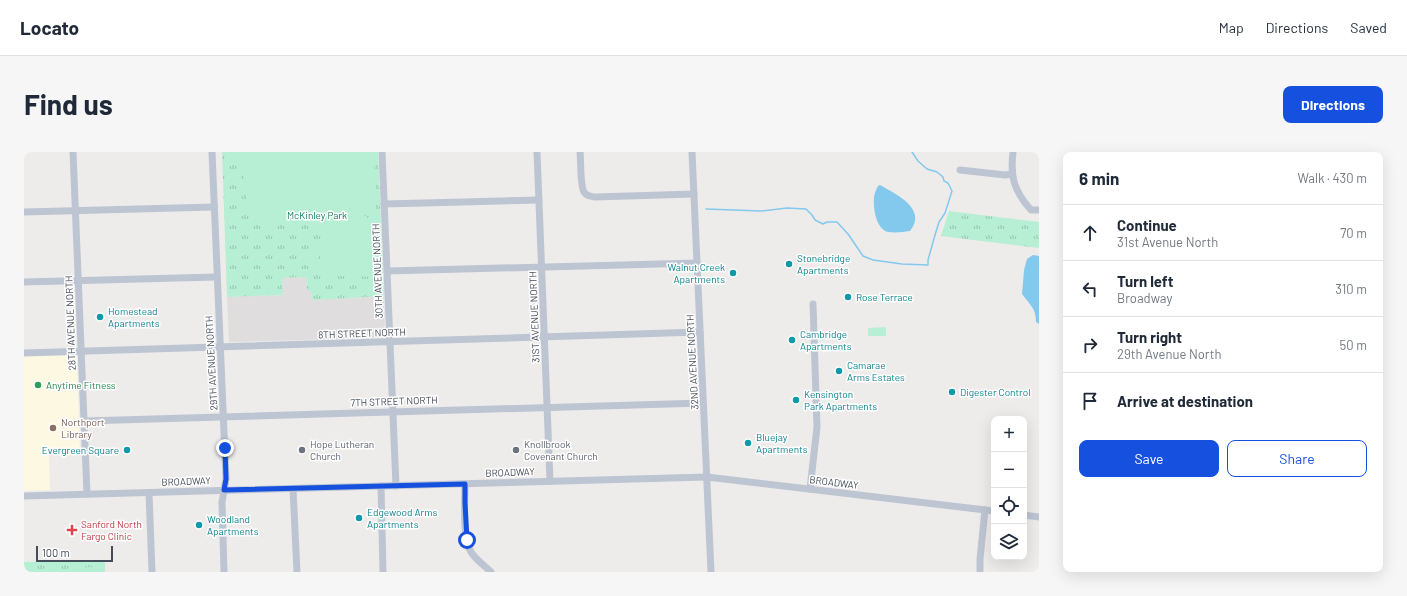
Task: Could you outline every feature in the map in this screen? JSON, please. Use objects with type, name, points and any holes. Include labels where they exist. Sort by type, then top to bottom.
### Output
[{"type":"street","name":"28TH AVENUE NORTH","points":[[73,152],[87,494]]},
{"type":"street","name":"29TH AVENUE NORTH","points":[[212,152],[226,479],[222,502],[224,572]]},
{"type":"street","name":"30TH AVENUE NORTH","points":[[382,152],[396,486]]},
{"type":"street","name":"31ST AVENUE NORTH","points":[[537,152],[550,481]]},
{"type":"street","points":[[580,152],[583,191],[588,196],[694,194]]},
{"type":"street","name":"32ND AVENUE NORTH","points":[[692,152],[711,572]]},
{"type":"street","points":[[1013,152],[1012,174],[1016,189],[1031,210],[1039,210]]},
{"type":"street","points":[[960,170],[1005,175],[1012,174]]},
{"type":"street","points":[[384,204],[539,200]]},
{"type":"street","points":[[24,212],[214,207]]},
{"type":"street","points":[[387,271],[697,263]]},
{"type":"street","points":[[24,282],[217,276]]},
{"type":"street","points":[[810,489],[818,418],[813,304]]},
{"type":"street","name":"8TH STREET NORTH","points":[[24,353],[390,343],[544,336],[700,332]]},
{"type":"street","name":"7TH STREET NORTH","points":[[84,421],[704,403]]},
{"type":"street","name":"BROADWAY","points":[[24,496],[707,477],[991,511]]},
{"type":"street","points":[[465,484],[468,545],[472,554],[491,572]]},
{"type":"street","points":[[381,486],[384,572]]},
{"type":"street","points":[[292,489],[297,572]]},
{"type":"street","points":[[149,493],[152,572]]},
{"type":"street","points":[[980,572],[985,510]]},
{"type":"street","points":[[1027,515],[1039,516]]},
{"type":"shaded area","points":[[306,277],[307,291],[312,291],[312,300],[384,296],[385,336],[378,338],[229,342],[227,297],[283,295],[282,278]]},
{"type":"shaded area","points":[[24,356],[77,356],[80,454],[49,455],[50,490],[24,491]]},
{"type":"green space","name":"McKinley Park","points":[[222,152],[378,152],[384,296],[312,300],[312,291],[307,291],[306,277],[282,278],[283,295],[227,297]]},
{"type":"green space","points":[[240,152],[299,152],[303,157],[303,152],[374,152],[376,210],[360,210],[344,207],[334,202],[317,188],[324,204],[355,211],[362,214],[375,224],[380,239],[381,277],[321,275],[319,271],[322,224],[303,222],[302,225],[252,219],[249,216]]},
{"type":"green space","points":[[949,211],[1039,222],[1039,248],[941,236]]},
{"type":"green space","points":[[309,251],[318,251],[318,267],[310,267]]},
{"type":"green space","points":[[886,327],[886,336],[868,336],[868,328]]},
{"type":"green space","points":[[105,560],[105,572],[24,572],[24,562]]},
{"type":"green space","points":[[94,567],[94,572],[69,572],[69,568]]},
{"type":"water","points":[[880,185],[908,203],[913,209],[915,223],[910,231],[888,232],[878,223],[875,212],[874,196],[878,186]]},
{"type":"water","points":[[1033,255],[1039,256],[1039,324],[1036,322],[1035,313],[1032,307],[1022,294],[1024,270],[1027,259]]},
{"type":"waterway","points":[[706,209],[761,211],[787,208],[806,209],[815,220],[823,224],[827,222],[837,222],[848,234],[863,256],[873,260],[902,264],[928,265],[928,260],[939,222],[945,213],[952,191],[948,183],[944,181],[943,177],[937,172],[927,169],[918,161],[912,152]]},
{"type":"place","name":"Stonebridge Apartments","points":[[789,264]]},
{"type":"place","name":"Walnut Creek Apartments","points":[[733,273]]},
{"type":"place","name":"Rose Terrace","points":[[848,297]]},
{"type":"place","name":"Homestead Apartments","points":[[100,317]]},
{"type":"place","name":"Cambridge Apartments","points":[[792,340]]},
{"type":"place","name":"Camarae Arms Estates","points":[[839,371]]},
{"type":"place","name":"Anytime Fitness","points":[[38,385]]},
{"type":"place","name":"Digester Control","points":[[952,392]]},
{"type":"place","name":"Kensington Park Apartments","points":[[796,400]]},
{"type":"place","name":"Northport Library","points":[[53,428]]},
{"type":"place","name":"Bluejay Apartments","points":[[748,443]]},
{"type":"place","name":"Evergreen Square","points":[[127,450]]},
{"type":"place","name":"Hope Lutheran Church","points":[[302,450]]},
{"type":"place","name":"Knollbrook Covenant Church","points":[[516,450]]},
{"type":"place","name":"Edgewood Arms Apartments","points":[[359,518]]},
{"type":"place","name":"Woodland Apartments","points":[[199,525]]},
{"type":"place","name":"Sanford North Fargo Clinic","points":[[72,530]]},
{"type":"route","points":[[225,448],[226,479],[224,490],[465,484],[467,540]]}]
